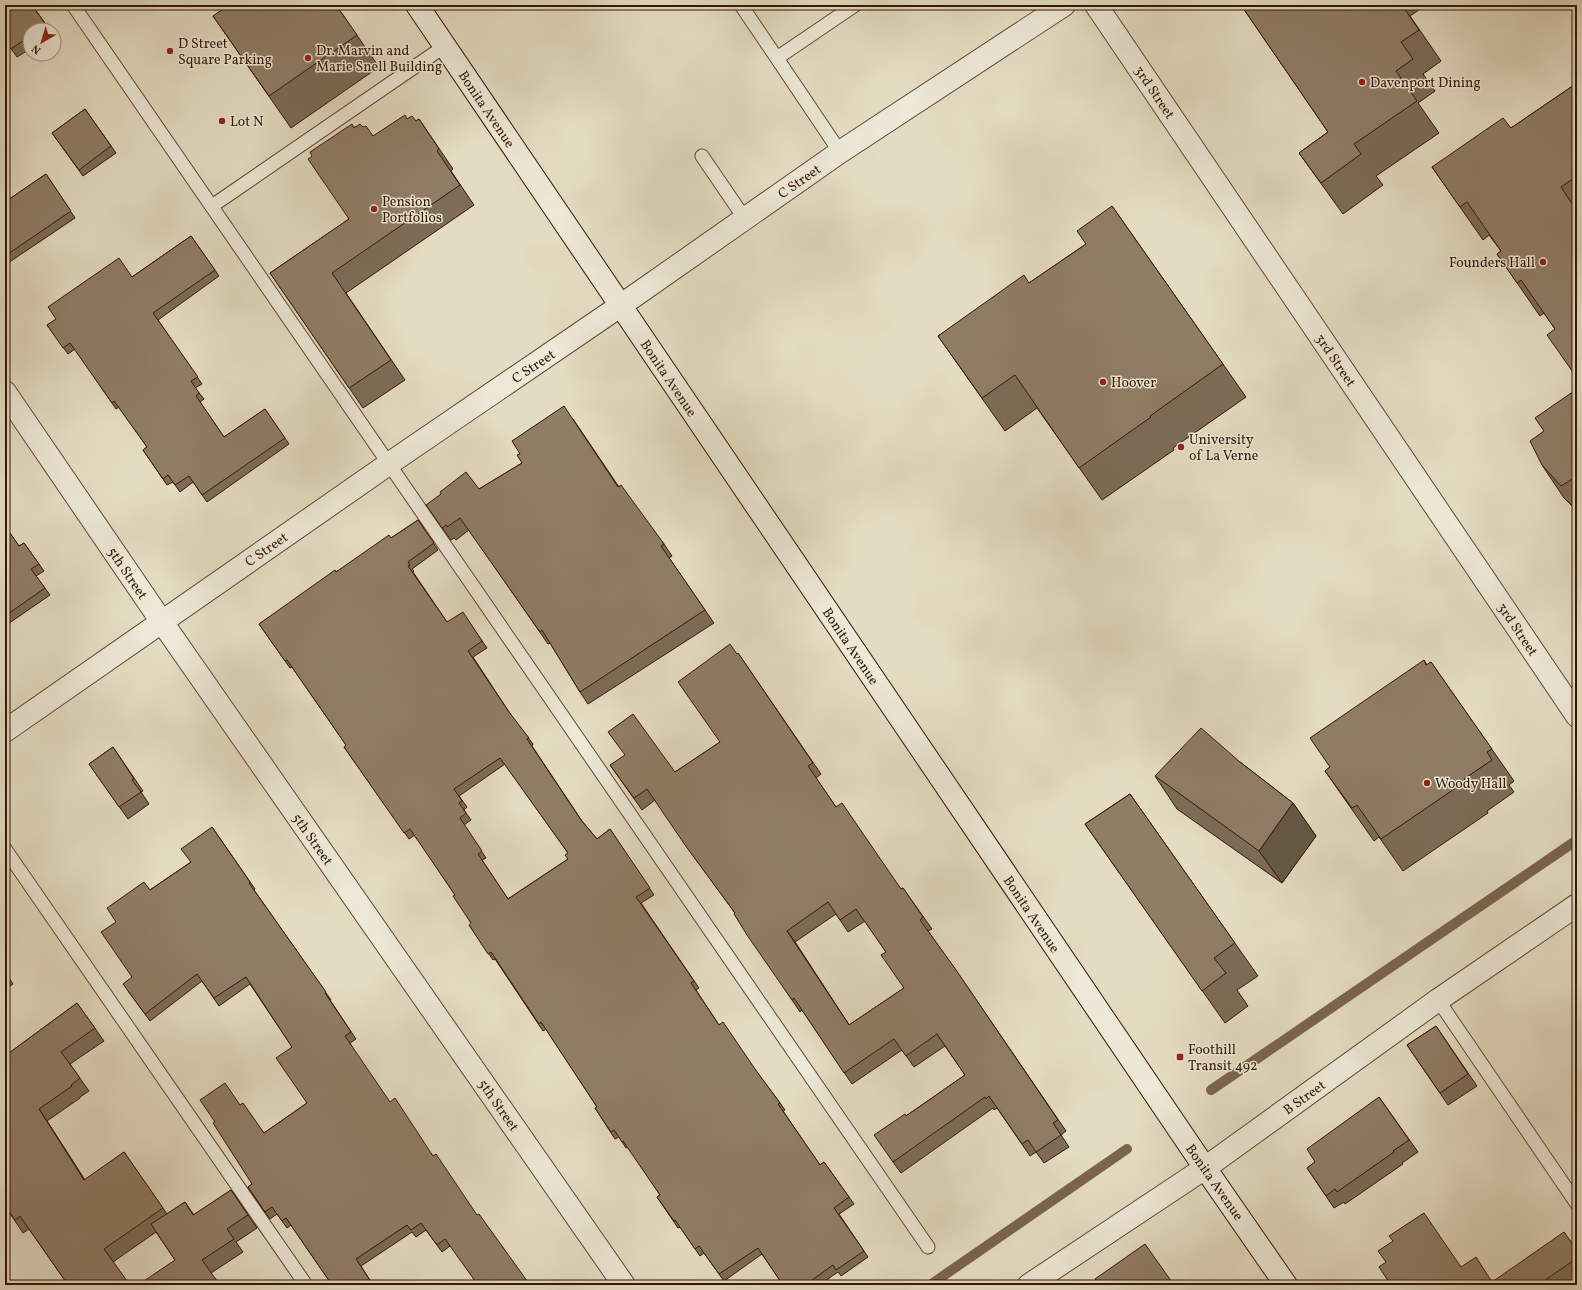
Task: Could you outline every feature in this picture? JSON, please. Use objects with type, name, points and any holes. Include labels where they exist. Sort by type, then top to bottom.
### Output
[{"type":"street","name":"Bonita Avenue","points":[[416,5],[1205,1168],[1286,1285]]},
{"type":"street","name":"C Street","points":[[5,731],[840,152],[1064,5]]},
{"type":"street","name":"3rd Street","points":[[1096,5],[1577,716]]},
{"type":"street","name":"5th Street","points":[[5,392],[162,622],[624,1285]]},
{"type":"street","name":"B Street","points":[[1029,1285],[1205,1168],[1438,1000],[1577,904]]},
{"type":"lane","points":[[73,5],[928,1246]]},
{"type":"lane","points":[[741,5],[840,152]]},
{"type":"lane","points":[[777,58],[855,5]]},
{"type":"lane","points":[[212,206],[445,46]]},
{"type":"lane","points":[[702,156],[745,219]]},
{"type":"lane","points":[[5,849],[306,1285]]},
{"type":"lane","points":[[1438,1000],[1577,1204]]},
{"type":"building","points":[[5,5],[32,5],[44,22],[22,22],[22,41],[11,49],[5,40]]},
{"type":"building","points":[[229,5],[336,5],[357,35],[269,96],[213,16]]},
{"type":"building","name":"Davenport Dining","points":[[1241,5],[1402,5],[1419,30],[1401,42],[1413,59],[1396,71],[1417,101],[1354,144],[1361,154],[1321,183],[1299,153],[1328,132]]},
{"type":"building","name":"Founders Hall","points":[[1577,83],[1577,176],[1561,187],[1577,211],[1577,378],[1547,335],[1555,329],[1521,280],[1517,283],[1497,254],[1501,251],[1467,202],[1460,207],[1432,167],[1503,118],[1511,128]]},
{"type":"building","points":[[85,109],[111,146],[79,170],[52,133]]},
{"type":"building","points":[[405,115],[407,119],[412,116],[416,121],[419,119],[439,149],[437,151],[460,185],[332,273],[391,360],[349,388],[270,273],[349,219],[308,159],[312,156],[310,152],[352,124],[354,128],[360,124],[363,127],[366,126],[373,136]]},
{"type":"building","points":[[46,174],[71,211],[5,256],[5,202]]},
{"type":"building","name":"Hoover","points":[[1112,206],[1223,364],[1079,468],[1015,375],[982,398],[938,336],[1024,275],[1029,283],[1086,244],[1077,231]]},
{"type":"building","points":[[191,236],[215,270],[153,313],[198,377],[191,381],[199,393],[196,396],[224,437],[265,409],[285,438],[202,495],[189,476],[175,485],[168,475],[163,479],[143,450],[147,447],[114,401],[112,403],[70,343],[63,348],[47,325],[56,319],[48,307],[119,258],[132,277]]},
{"type":"building","points":[[1577,389],[1577,482],[1574,478],[1561,486],[1542,465],[1530,441],[1544,431],[1535,418]]},
{"type":"building","points":[[564,406],[618,487],[621,485],[664,544],[661,546],[705,610],[580,692],[542,630],[540,632],[460,518],[447,527],[446,525],[442,528],[426,505],[466,472],[479,489],[522,463],[517,455],[520,454],[512,441]]},
{"type":"building","points":[[418,520],[434,543],[408,562],[410,565],[408,566],[447,622],[463,612],[482,641],[468,651],[509,712],[529,738],[527,739],[581,820],[597,839],[610,829],[650,888],[636,897],[694,981],[691,983],[719,1025],[723,1022],[780,1103],[778,1104],[820,1165],[824,1162],[849,1197],[834,1208],[864,1251],[836,1270],[833,1265],[805,1285],[783,1285],[758,1248],[719,1274],[699,1246],[695,1249],[657,1197],[660,1195],[623,1141],[622,1142],[614,1130],[611,1132],[595,1108],[597,1107],[541,1022],[539,1024],[491,952],[488,954],[469,925],[471,923],[453,896],[455,895],[410,829],[404,833],[344,747],[346,745],[287,660],[285,661],[259,624],[335,570],[336,572],[389,535],[391,538]],"holes":[[[500,758],[568,853],[565,855],[568,859],[508,899],[478,854],[482,851],[460,818],[466,813],[459,803],[462,801],[454,789]]]},
{"type":"building","points":[[5,526],[19,546],[24,543],[39,564],[31,569],[45,588],[5,616]]},
{"type":"building","points":[[730,644],[737,654],[738,653],[813,763],[808,766],[836,807],[842,803],[901,889],[903,888],[923,917],[920,920],[954,967],[1058,1120],[1053,1123],[1061,1135],[1036,1152],[1028,1140],[1022,1144],[989,1096],[986,1099],[985,1097],[893,1162],[874,1135],[905,1114],[906,1116],[965,1075],[937,1034],[906,1056],[894,1039],[844,1073],[794,998],[792,1000],[747,935],[734,914],[735,913],[685,845],[647,789],[634,798],[610,765],[625,755],[608,732],[633,714],[675,772],[720,742],[678,682]],"holes":[[[828,902],[840,920],[856,909],[886,952],[881,955],[904,988],[849,1025],[787,931]]]},
{"type":"building","name":"Woody Hall","points":[[1424,660],[1426,665],[1431,662],[1492,749],[1487,752],[1492,760],[1464,779],[1466,781],[1381,839],[1357,805],[1352,808],[1325,771],[1330,767],[1310,738]]},
{"type":"building","points":[[1201,728],[1240,762],[1293,803],[1259,851],[1155,776]]},
{"type":"building","points":[[113,747],[134,779],[132,780],[141,792],[119,807],[89,764]]},
{"type":"building","points":[[1130,794],[1235,943],[1214,958],[1226,973],[1202,991],[1085,824]]},
{"type":"building","points":[[212,827],[250,882],[249,883],[326,992],[325,993],[351,1032],[345,1036],[390,1102],[395,1098],[433,1156],[436,1154],[477,1215],[479,1214],[530,1285],[478,1285],[445,1239],[437,1245],[421,1223],[411,1230],[407,1225],[356,1259],[373,1285],[332,1285],[286,1218],[282,1221],[272,1207],[265,1212],[248,1187],[252,1184],[200,1100],[225,1083],[240,1105],[243,1103],[264,1133],[307,1103],[276,1058],[292,1047],[246,977],[214,998],[197,974],[145,1014],[123,984],[132,977],[101,932],[116,922],[107,908],[144,882],[150,890],[191,862],[181,849]]},
{"type":"building","points":[[77,1003],[95,1028],[61,1052],[80,1078],[71,1085],[72,1086],[39,1109],[84,1180],[124,1152],[163,1208],[104,1249],[130,1285],[63,1285],[66,1282],[20,1216],[15,1220],[5,1206],[5,1056]]},
{"type":"building","points":[[1436,1026],[1468,1074],[1440,1093],[1407,1045]]},
{"type":"building","points":[[1379,1097],[1409,1140],[1337,1192],[1335,1189],[1326,1196],[1307,1168],[1315,1162],[1307,1149]]},
{"type":"building","points":[[231,1190],[248,1215],[227,1229],[234,1239],[202,1260],[220,1285],[138,1285],[175,1260],[151,1224],[185,1202],[193,1215]]},
{"type":"building","points":[[1424,1213],[1461,1267],[1476,1257],[1492,1282],[1564,1232],[1577,1250],[1577,1258],[1541,1283],[1542,1285],[1402,1285],[1400,1283],[1391,1285],[1379,1267],[1386,1262],[1378,1251],[1393,1241],[1389,1236]]},
{"type":"building","points":[[1145,1244],[1174,1285],[1099,1285],[1095,1279]]},
{"type":"waterway","points":[[1211,1090],[1577,840]]},
{"type":"waterway","points":[[930,1285],[1127,1149]]},
{"type":"place","name":"D Street Square Parking","points":[[170,51]]},
{"type":"place","name":"Dr. Marvin and Marie Snell Building","points":[[308,58]]},
{"type":"place","name":"Davenport Dining","points":[[1362,82]]},
{"type":"place","name":"Lot N","points":[[222,121]]},
{"type":"place","name":"Pension Portfolios","points":[[374,209]]},
{"type":"place","name":"Founders Hall","points":[[1543,262]]},
{"type":"place","name":"Hoover","points":[[1103,382]]},
{"type":"place","name":"University of La Verne","points":[[1181,447]]},
{"type":"place","name":"Woody Hall","points":[[1427,783]]},
{"type":"place","name":"Foothill Transit 492","points":[[1180,1057]]}]
